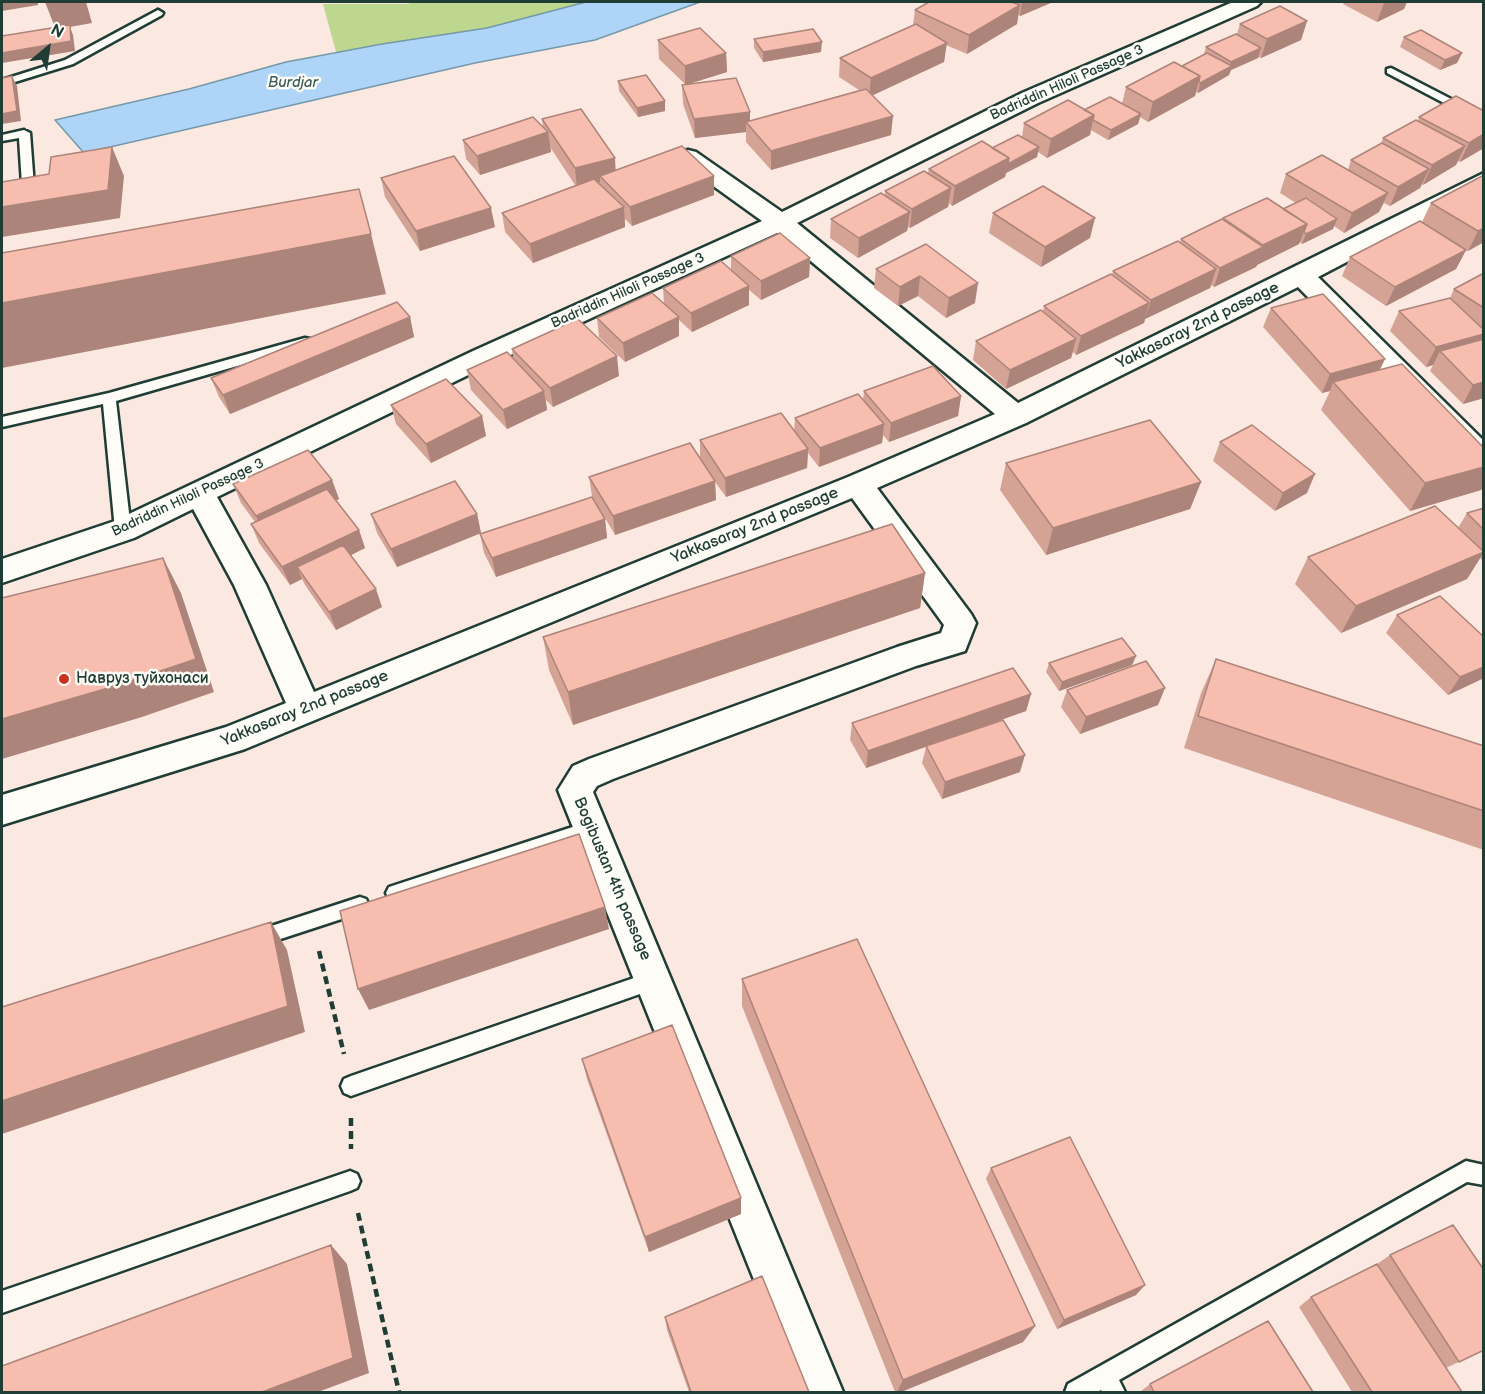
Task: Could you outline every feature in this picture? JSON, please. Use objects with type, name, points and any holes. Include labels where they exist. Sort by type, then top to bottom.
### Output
[{"type":"street","name":"Badriddin Hiloli Passage 3","points":[[2,571],[123,530],[483,357],[780,222],[1030,98],[1250,2]]},
{"type":"street","points":[[688,157],[780,222],[1016,416]]},
{"type":"street","name":"Yakkasaray 2nd passage","points":[[2,810],[233,739],[858,484],[1016,416],[1301,275],[1484,180]]},
{"type":"street","points":[[1301,275],[1484,459]]},
{"type":"street","name":"Bogibustan 4th passage","points":[[821,1392],[575,790],[585,776],[886,664],[954,642],[960,623],[858,484]]},
{"type":"street","points":[[200,494],[250,585],[306,710]]},
{"type":"lane","points":[[2,83],[69,62],[158,13]]},
{"type":"lane","points":[[1390,71],[1484,121]]},
{"type":"lane","points":[[2,138],[24,133],[29,200]]},
{"type":"lane","points":[[2,422],[109,398],[313,340]]},
{"type":"lane","points":[[109,398],[123,530]]},
{"type":"lane","points":[[234,945],[591,829]]},
{"type":"lane","points":[[351,1086],[654,980]]},
{"type":"lane","points":[[1077,1392],[1110,1384],[1466,1172],[1484,1175]]},
{"type":"lane","points":[[2,1302],[350,1181]]},
{"type":"green space","points":[[416,2],[586,2],[487,28],[336,52],[323,4],[407,4]]},
{"type":"water","name":"Burdjar","points":[[586,2],[700,2],[595,40],[475,63],[84,153],[55,120],[189,89],[286,62],[487,28]]},
{"type":"building","points":[[929,2],[1011,2],[1020,5],[969,35],[915,10]]},
{"type":"building","points":[[1280,6],[1307,21],[1267,39],[1240,24]]},
{"type":"building","points":[[916,24],[947,43],[871,78],[840,58]]},
{"type":"building","points":[[70,25],[71,41],[2,53],[2,36]]},
{"type":"building","points":[[700,28],[726,53],[685,66],[658,40]]},
{"type":"building","points":[[813,29],[822,42],[763,52],[754,39]]},
{"type":"building","points":[[1421,30],[1462,53],[1445,60],[1404,37]]},
{"type":"building","points":[[1236,34],[1261,48],[1231,62],[1206,47]]},
{"type":"building","points":[[1207,53],[1232,66],[1200,83],[1200,76],[1182,66]]},
{"type":"building","points":[[1174,62],[1200,76],[1153,102],[1126,87]]},
{"type":"building","points":[[646,75],[665,101],[637,108],[618,81]]},
{"type":"building","points":[[12,76],[17,111],[2,114],[2,78]]},
{"type":"building","points":[[736,78],[750,112],[694,119],[682,85]]},
{"type":"building","points":[[866,89],[893,116],[771,151],[746,122]]},
{"type":"building","points":[[1456,96],[1484,111],[1484,134],[1469,143],[1419,117]]},
{"type":"building","points":[[1110,97],[1141,114],[1111,130],[1093,120],[1094,115],[1084,110]]},
{"type":"building","points":[[1068,100],[1094,115],[1051,139],[1024,123]]},
{"type":"building","points":[[581,109],[615,158],[575,168],[542,119]]},
{"type":"building","points":[[533,117],[548,132],[477,156],[463,140]]},
{"type":"building","points":[[1416,120],[1465,146],[1432,165],[1383,138]]},
{"type":"building","points":[[1018,135],[1039,147],[1008,164],[1009,158],[992,148]]},
{"type":"building","points":[[982,141],[1009,158],[955,186],[929,169]]},
{"type":"building","points":[[1382,143],[1429,169],[1398,187],[1351,160]]},
{"type":"building","points":[[682,146],[714,176],[630,207],[600,176]]},
{"type":"building","points":[[112,147],[108,190],[2,207],[2,182],[49,174],[51,157]]},
{"type":"building","points":[[1322,155],[1388,193],[1352,213],[1286,174]]},
{"type":"building","points":[[454,156],[491,208],[416,231],[381,178]]},
{"type":"building","points":[[924,171],[951,188],[912,209],[885,191]]},
{"type":"building","points":[[1484,175],[1484,228],[1478,231],[1431,203]]},
{"type":"building","points":[[594,179],[624,207],[530,244],[502,213]]},
{"type":"building","points":[[1043,186],[1095,218],[1045,247],[993,213]]},
{"type":"building","points":[[359,189],[371,234],[2,303],[2,253]]},
{"type":"building","points":[[881,193],[910,212],[859,238],[831,219]]},
{"type":"building","points":[[1267,198],[1307,224],[1263,245],[1223,218]]},
{"type":"building","points":[[1306,198],[1337,219],[1306,234],[1304,232],[1307,224],[1283,209]]},
{"type":"building","points":[[1222,219],[1263,247],[1220,268],[1181,239]]},
{"type":"building","points":[[1420,221],[1466,250],[1395,287],[1350,257]]},
{"type":"building","points":[[780,233],[810,258],[761,281],[731,256]]},
{"type":"building","points":[[1178,241],[1216,269],[1151,300],[1113,271]]},
{"type":"building","points":[[926,244],[978,283],[949,298],[920,276],[900,287],[876,269]]},
{"type":"building","points":[[721,261],[749,286],[691,313],[663,288]]},
{"type":"building","points":[[1484,273],[1484,308],[1454,289]]},
{"type":"building","points":[[1111,274],[1149,303],[1081,336],[1044,306]]},
{"type":"building","points":[[652,293],[679,317],[623,343],[597,318]]},
{"type":"building","points":[[1323,294],[1385,359],[1330,374],[1271,308]]},
{"type":"building","points":[[1450,298],[1484,330],[1484,334],[1436,347],[1399,311]]},
{"type":"building","points":[[397,302],[410,317],[223,395],[211,378]]},
{"type":"building","points":[[1041,310],[1076,339],[1010,370],[976,341]]},
{"type":"building","points":[[578,319],[617,356],[550,388],[512,349]]},
{"type":"building","points":[[1484,339],[1484,382],[1473,385],[1440,351]]},
{"type":"building","points":[[507,352],[544,391],[503,410],[467,370]]},
{"type":"building","points":[[1402,364],[1484,448],[1484,467],[1425,483],[1333,382]]},
{"type":"building","points":[[933,366],[961,396],[891,423],[864,391]]},
{"type":"building","points":[[446,379],[482,416],[426,444],[391,405]]},
{"type":"building","points":[[858,394],[884,424],[820,448],[795,418]]},
{"type":"building","points":[[781,413],[808,449],[725,478],[700,440]]},
{"type":"building","points":[[1150,420],[1201,482],[1053,528],[1006,463]]},
{"type":"building","points":[[1252,425],[1315,474],[1283,493],[1220,442]]},
{"type":"building","points":[[690,443],[715,481],[613,516],[589,477]]},
{"type":"building","points":[[308,450],[332,480],[256,516],[233,484]]},
{"type":"building","points":[[455,481],[477,514],[391,549],[371,514]]},
{"type":"building","points":[[327,489],[359,530],[282,567],[251,524]]},
{"type":"building","points":[[592,497],[605,519],[492,558],[480,534]]},
{"type":"building","points":[[1435,506],[1484,552],[1356,606],[1308,557]]},
{"type":"building","points":[[1484,508],[1484,530],[1467,513]]},
{"type":"building","points":[[892,524],[925,573],[568,692],[543,637]]},
{"type":"building","points":[[343,545],[376,589],[329,612],[297,567]]},
{"type":"building","points":[[163,558],[196,659],[122,684],[2,719],[2,598]]},
{"type":"building","points":[[1440,596],[1484,637],[1484,667],[1460,677],[1397,615]]},
{"type":"building","points":[[1122,638],[1136,656],[1062,682],[1049,663]]},
{"type":"building","points":[[1216,659],[1484,746],[1484,811],[1198,716]]},
{"type":"building","points":[[1146,661],[1165,688],[1086,717],[1067,690]]},
{"type":"building","points":[[1013,668],[1031,694],[868,751],[852,723]]},
{"type":"building","points":[[1003,720],[1025,755],[945,782],[926,746]]},
{"type":"building","points":[[579,834],[605,907],[358,989],[340,911]]},
{"type":"building","points":[[271,922],[288,1006],[2,1101],[2,1007]]},
{"type":"building","points":[[857,939],[1035,1326],[903,1380],[742,979]]},
{"type":"building","points":[[672,1025],[741,1198],[645,1237],[582,1059]]},
{"type":"building","points":[[1070,1137],[1145,1285],[1064,1320],[991,1168]]},
{"type":"building","points":[[1453,1225],[1484,1270],[1484,1350],[1459,1362],[1390,1255]]},
{"type":"building","points":[[331,1245],[353,1358],[262,1392],[2,1392],[2,1366]]},
{"type":"building","points":[[1377,1264],[1462,1392],[1372,1392],[1311,1297]]},
{"type":"building","points":[[762,1276],[809,1392],[691,1392],[665,1317]]},
{"type":"building","points":[[1268,1321],[1313,1392],[1154,1392],[1150,1384]]},
{"type":"place","name":"Навруз туйхонаси","points":[[64,679]]}]
